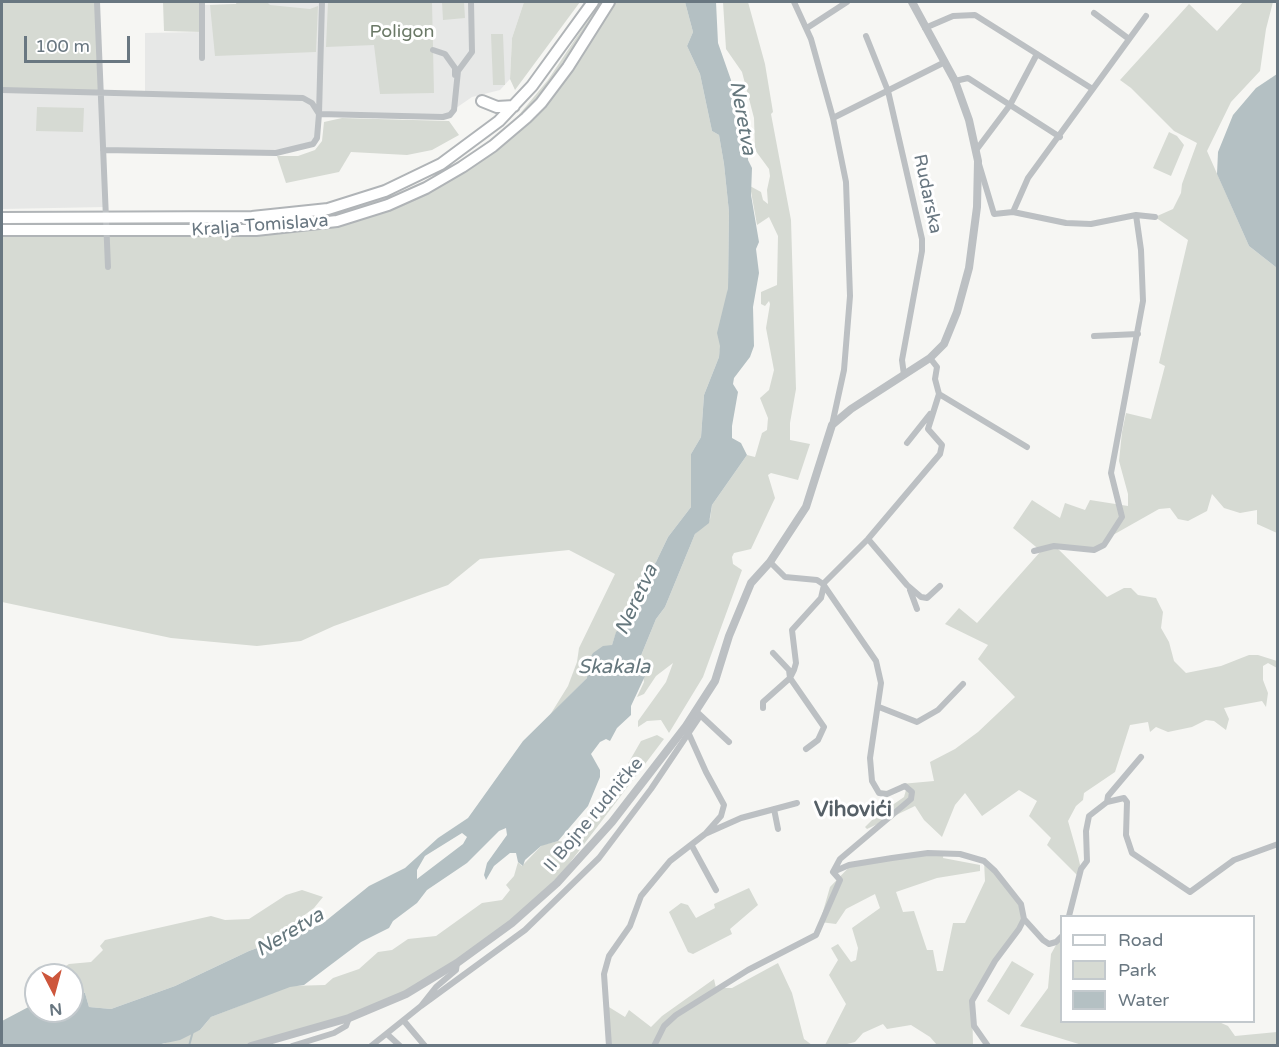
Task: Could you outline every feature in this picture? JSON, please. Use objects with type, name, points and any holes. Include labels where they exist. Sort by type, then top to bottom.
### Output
[{"type":"main road","name":"Kralja Tomislava","points":[[2,218],[252,217],[337,206],[404,184],[441,164],[486,131],[514,106],[593,2]]},
{"type":"main road","name":"Kralja Tomislava","points":[[2,230],[206,232],[286,228],[337,221],[408,196],[462,167],[493,146],[526,118],[541,103],[568,67],[609,2]]},
{"type":"main road","points":[[482,101],[498,107],[514,106]]},
{"type":"street","points":[[97,2],[108,267]]},
{"type":"street","points":[[202,2],[202,58]]},
{"type":"street","points":[[103,150],[287,151],[313,144],[317,138],[319,114],[322,2]]},
{"type":"street","points":[[455,79],[472,52],[471,2]]},
{"type":"street","points":[[794,2],[807,28],[833,118],[846,182],[851,273],[844,370],[832,425]]},
{"type":"street","points":[[807,28],[847,2]]},
{"type":"street","points":[[912,2],[955,81],[994,214],[1013,212],[1066,223],[1091,224],[1136,215],[1155,217]]},
{"type":"street","points":[[1094,14],[1129,39]]},
{"type":"street","points":[[925,28],[953,16],[975,15],[1091,88]]},
{"type":"street","points":[[1013,212],[1028,178],[1060,137],[1091,88],[1146,16]]},
{"type":"street","name":"Rudarska","points":[[866,36],[888,91],[922,239],[922,252],[902,360],[904,375]]},
{"type":"street","points":[[319,114],[443,117],[450,115],[454,110],[455,79],[451,60],[445,54],[433,50]]},
{"type":"street","points":[[976,149],[1010,105],[1037,54]]},
{"type":"street","points":[[833,118],[945,62]]},
{"type":"street","points":[[955,81],[968,78],[1060,137]]},
{"type":"street","points":[[2,90],[303,98],[312,103],[319,114]]},
{"type":"street","points":[[832,425],[851,409],[930,358],[944,344],[969,268],[977,207],[978,161]]},
{"type":"street","points":[[1034,551],[1054,546],[1094,550],[1104,545],[1120,524],[1121,510],[1111,472],[1143,302],[1141,250],[1136,215]]},
{"type":"street","points":[[1094,336],[1138,334]]},
{"type":"street","points":[[763,708],[763,702],[790,678],[796,663],[792,630],[821,598],[823,584],[868,539],[940,454],[942,445],[928,429],[939,394],[935,379],[937,367],[930,358]]},
{"type":"street","points":[[939,394],[1027,447]]},
{"type":"street","points":[[907,443],[932,412]]},
{"type":"street","name":"II Bojne rudničke","points":[[421,1006],[525,930],[599,858],[689,735],[715,681],[742,601],[751,583],[770,562],[806,507],[832,425]]},
{"type":"street","points":[[868,539],[907,585],[921,597],[927,598],[940,586]]},
{"type":"street","points":[[770,562],[785,577],[817,580],[823,584],[835,597],[844,617],[876,661],[881,683],[870,758],[875,789],[879,794],[887,794],[905,786],[912,792],[911,799],[840,860],[833,872]]},
{"type":"street","points":[[907,585],[917,609]]},
{"type":"street","points":[[773,653],[789,670],[790,678],[824,727],[818,740],[806,748]]},
{"type":"street","points":[[879,707],[917,722],[938,710],[963,684]]},
{"type":"street","points":[[698,713],[729,742]]},
{"type":"street","name":"II Bojne rudničke","points":[[251,1046],[349,1018],[406,994],[457,963],[490,939],[539,899],[585,855],[698,713]]},
{"type":"street","points":[[609,1046],[604,974],[609,956],[630,926],[641,896],[670,861],[705,834],[721,816],[724,805],[706,772],[686,726]]},
{"type":"street","points":[[1107,802],[1108,796],[1141,757]]},
{"type":"street","points":[[1069,915],[1081,869],[1087,861],[1086,831],[1089,816],[1107,802],[1124,798],[1127,802],[1126,835],[1131,853],[1190,892],[1234,860],[1278,843]]},
{"type":"street","points":[[705,834],[741,818],[797,803]]},
{"type":"street","points":[[774,809],[778,829]]},
{"type":"street","points":[[692,846],[716,890]]},
{"type":"street","points":[[833,872],[849,866],[892,858],[928,854],[960,854],[984,861],[995,871],[1018,900],[1024,919],[1043,940],[1049,944],[1060,938]]},
{"type":"street","points":[[654,1046],[664,1026],[676,1015],[748,969],[816,935],[840,880],[833,872]]},
{"type":"street","points":[[988,1046],[974,1026],[972,1001],[983,979],[1024,919]]},
{"type":"street","points":[[490,939],[501,947]]},
{"type":"street","name":"II Bojne rudničke","points":[[421,1006],[427,996],[456,970],[457,963]]},
{"type":"street","points":[[371,1046],[421,1006]]},
{"type":"street","name":"II Bojne rudničke","points":[[292,1046],[334,1033],[346,1026],[349,1018]]},
{"type":"street","points":[[404,1021],[425,1046]]},
{"type":"street","points":[[387,1034],[400,1046]]},
{"type":"shaded area","points":[[237,2],[524,2],[512,38],[510,79],[500,90],[472,97],[443,117],[319,114],[315,141],[276,153],[103,150],[106,207],[2,209],[2,90],[145,95],[145,33],[202,32],[202,5],[236,4]]},
{"type":"green space","points":[[2,2],[97,2],[100,93],[2,90]]},
{"type":"green space","points":[[163,2],[202,2],[202,32],[164,31]]},
{"type":"green space","points":[[237,2],[267,2],[270,5],[310,9],[318,6],[316,52],[215,56],[210,5],[236,4]]},
{"type":"green space","name":"Poligon","points":[[328,2],[432,2],[434,93],[380,94],[374,45],[326,47]]},
{"type":"green space","points":[[442,2],[464,2],[465,18],[443,20]]},
{"type":"green space","points":[[524,2],[580,2],[515,90],[510,79],[512,38]]},
{"type":"green space","points":[[600,2],[604,2],[533,106],[508,128],[548,80]]},
{"type":"green space","points":[[609,2],[685,2],[693,32],[687,46],[700,74],[712,131],[719,135],[724,164],[729,212],[728,288],[719,357],[704,395],[701,437],[691,454],[691,507],[668,537],[656,562],[640,583],[625,624],[616,633],[612,645],[589,660],[587,678],[550,715],[568,686],[577,662],[579,648],[615,574],[569,550],[480,559],[448,585],[334,626],[301,641],[257,646],[171,638],[2,602],[2,230],[132,231],[337,221],[426,188],[526,118]]},
{"type":"green space","points":[[723,2],[748,2],[765,64],[773,112],[771,114],[791,220],[796,389],[790,423],[790,440],[810,444],[798,480],[771,473],[768,475],[775,498],[751,549],[734,553],[732,557],[733,564],[742,570],[703,677],[669,733],[661,720],[647,721],[638,727],[638,721],[666,682],[673,663],[656,676],[644,694],[637,697],[644,682],[640,658],[656,619],[665,607],[695,534],[710,519],[712,505],[747,455],[755,457],[762,433],[767,430],[768,418],[760,398],[769,390],[774,370],[766,328],[770,304],[769,301],[765,306],[761,304],[761,292],[777,285],[778,236],[769,217],[757,225],[750,186],[761,192],[763,200],[768,204],[767,190],[770,176],[769,169],[755,150],[754,118],[742,72],[726,49]]},
{"type":"green space","points":[[1243,2],[1273,2],[1266,29],[1260,71],[1231,102],[1207,151],[1249,246],[1277,268],[1277,533],[1257,524],[1257,510],[1240,513],[1224,508],[1212,494],[1207,511],[1188,521],[1178,519],[1170,508],[1159,509],[1113,535],[1094,550],[1055,546],[1107,597],[1124,588],[1131,588],[1138,595],[1156,598],[1163,612],[1161,628],[1169,642],[1174,661],[1186,673],[1221,666],[1249,655],[1258,655],[1277,661],[1277,668],[1268,663],[1263,666],[1263,680],[1268,693],[1266,707],[1262,701],[1224,708],[1229,719],[1226,730],[1214,721],[1206,720],[1192,727],[1168,732],[1156,727],[1150,732],[1148,722],[1130,725],[1115,772],[1084,793],[1083,800],[1076,806],[1068,821],[1081,869],[1079,877],[1047,845],[1051,838],[1029,816],[1037,801],[1019,790],[982,816],[965,793],[955,805],[942,837],[924,820],[915,806],[867,829],[865,827],[875,817],[904,797],[906,790],[901,784],[934,781],[930,762],[955,749],[978,732],[1015,697],[978,659],[988,645],[945,624],[959,608],[977,623],[1041,551],[1013,528],[1032,500],[1060,518],[1065,503],[1085,510],[1090,500],[1128,506],[1128,494],[1119,461],[1126,413],[1151,419],[1165,366],[1159,363],[1188,240],[1155,217],[1173,209],[1181,193],[1197,143],[1174,131],[1120,80],[1189,4],[1217,31]]},
{"type":"green space","points":[[491,34],[503,34],[505,85],[493,85]]},
{"type":"green space","points":[[37,107],[84,108],[83,132],[36,131]]},
{"type":"green space","points":[[342,118],[449,121],[459,135],[432,150],[407,155],[351,152],[339,172],[286,183],[277,156],[298,156],[315,150],[322,141],[324,122]]},
{"type":"green space","points":[[1169,132],[1177,136],[1184,145],[1171,176],[1153,168]]},
{"type":"green space","points":[[657,735],[664,739],[556,881],[512,923],[437,975],[414,985],[406,994],[380,1006],[251,1045],[152,1046],[200,1030],[211,1017],[290,986],[325,985],[333,978],[359,969],[378,952],[392,950],[408,939],[436,936],[482,903],[502,900],[510,890],[506,885],[514,876],[518,862],[522,866],[542,845],[558,841],[566,842],[614,788],[641,741]]},
{"type":"green space","points":[[944,852],[943,858],[980,865],[980,871],[937,878],[896,892],[903,912],[914,911],[927,950],[933,950],[937,971],[943,971],[953,923],[965,923],[985,881],[984,861],[1017,895],[1024,919],[972,1001],[973,1045],[937,1045],[930,1037],[911,1025],[887,1029],[883,1024],[863,1033],[855,1042],[825,1045],[846,1004],[829,975],[838,960],[831,948],[838,944],[851,962],[856,960],[858,948],[852,928],[880,908],[875,894],[846,909],[836,924],[820,922],[830,887],[854,862]]},
{"type":"green space","points":[[749,888],[758,905],[730,929],[732,934],[693,954],[688,952],[669,912],[681,903],[688,905],[696,918],[715,908],[714,904]]},
{"type":"green space","points":[[302,890],[323,897],[314,908],[295,922],[300,932],[249,951],[175,986],[111,1009],[89,1007],[84,993],[84,963],[80,963],[91,962],[103,950],[100,946],[105,940],[211,916],[225,920],[249,919],[286,895]]},
{"type":"green space","points":[[1060,938],[1060,1023],[1221,1023],[1228,1026],[1235,1036],[1277,1032],[1277,1045],[1082,1045],[1020,1026],[1048,988],[1051,954]]},
{"type":"green space","points":[[1012,961],[1034,974],[1009,1015],[987,1001]]},
{"type":"green space","points":[[778,963],[792,993],[804,1039],[812,1045],[609,1045],[604,1004],[625,1017],[629,1010],[651,1027],[662,1016],[714,979],[716,988],[732,988]]},
{"type":"water","points":[[685,2],[716,2],[718,43],[731,80],[734,114],[744,130],[748,146],[748,160],[752,168],[751,195],[759,242],[756,249],[759,273],[753,307],[754,346],[750,357],[734,378],[733,384],[738,392],[732,438],[741,443],[747,455],[712,505],[709,523],[695,534],[665,607],[656,619],[640,658],[645,676],[631,706],[631,715],[617,728],[610,741],[606,739],[600,742],[591,754],[600,770],[600,777],[588,806],[558,841],[541,846],[525,860],[523,866],[518,862],[516,853],[510,853],[494,866],[486,880],[484,875],[487,863],[507,835],[506,828],[499,831],[467,863],[427,890],[417,903],[393,921],[389,928],[361,942],[304,985],[290,987],[211,1017],[200,1030],[180,1040],[152,1046],[2,1045],[2,1021],[24,1009],[24,1023],[84,1023],[84,993],[89,1007],[111,1009],[175,986],[249,951],[322,924],[369,886],[405,868],[438,838],[468,818],[523,741],[587,678],[589,660],[593,653],[603,646],[612,645],[616,632],[625,624],[640,583],[656,562],[668,537],[691,507],[691,454],[701,437],[704,395],[719,357],[720,346],[717,333],[728,288],[729,212],[724,164],[719,135],[712,131],[700,74],[687,46],[693,32]],"holes":[[[462,833],[467,837],[463,844],[417,879],[417,870],[425,856]]]},
{"type":"water","points":[[1277,74],[1277,268],[1249,246],[1217,174],[1218,152],[1233,115],[1256,88]]},
{"type":"waterway","points":[[189,1046],[193,1031]]},
{"type":"district","name":"Vihovići","points":[[853,810]]},
{"type":"water label","name":"Neretva","points":[[742,118]]},
{"type":"water label","name":"Neretva","points":[[637,600]]},
{"type":"water label","name":"Skakala","points":[[614,668]]},
{"type":"water label","name":"Neretva","points":[[290,933]]}]
